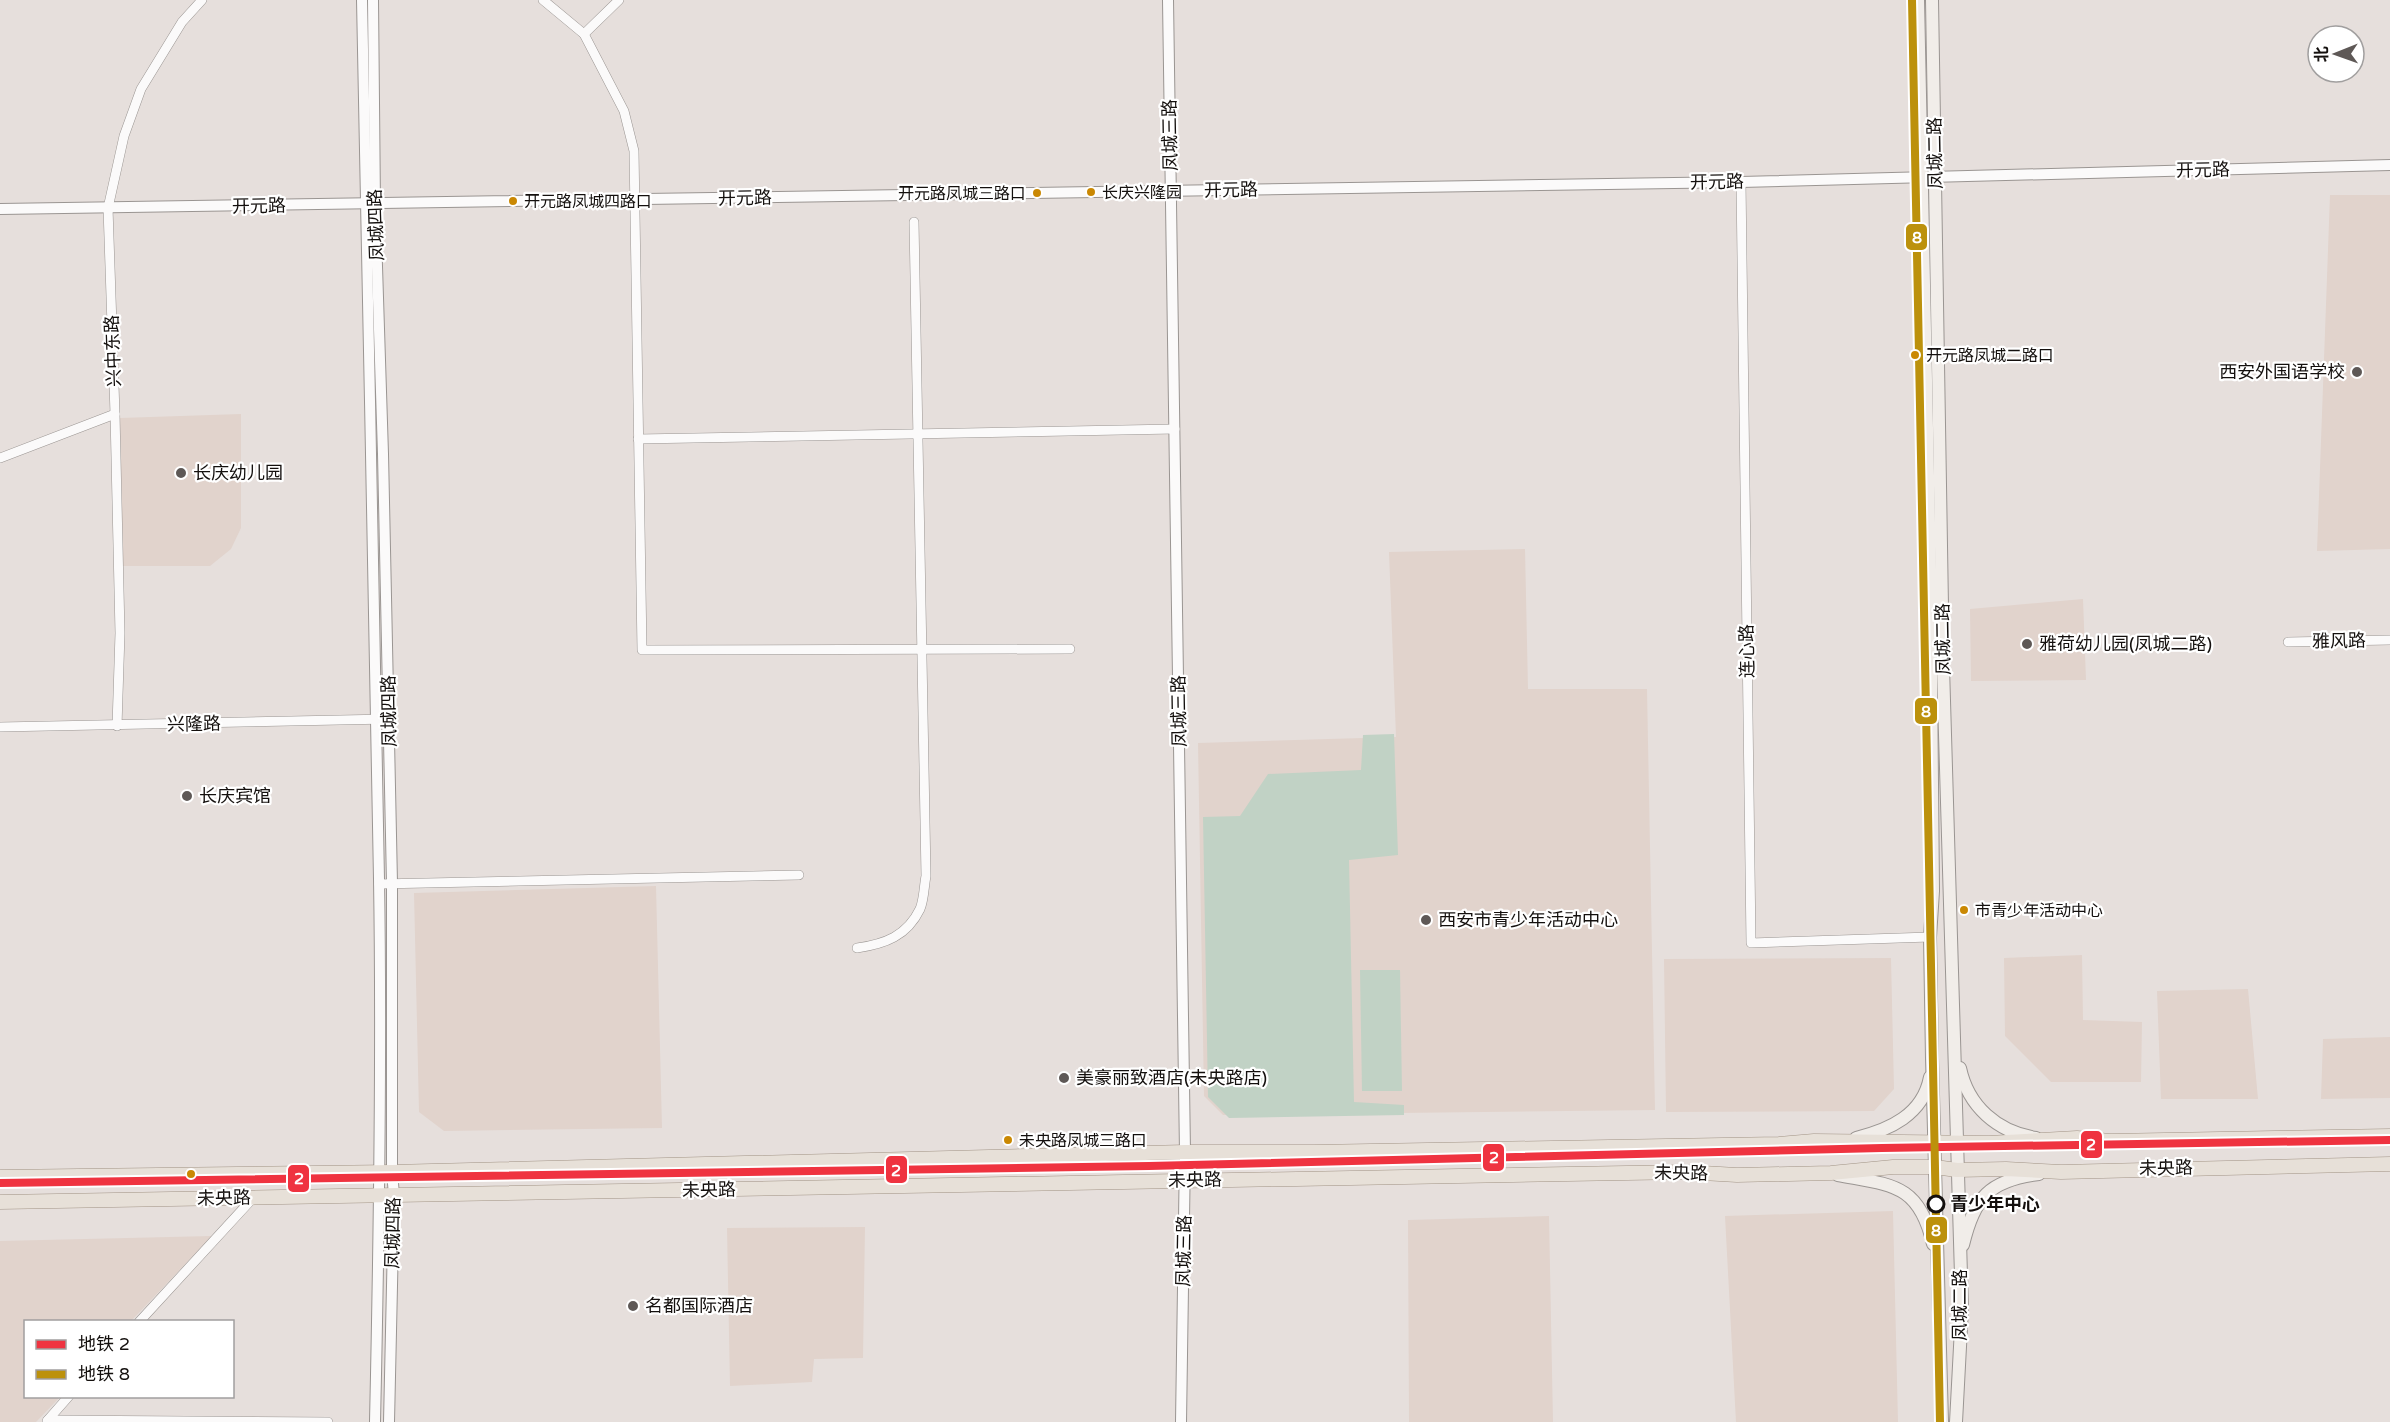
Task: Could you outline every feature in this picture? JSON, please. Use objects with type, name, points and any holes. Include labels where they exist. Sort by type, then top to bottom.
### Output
[{"type":"main road","name":"凤城二路","points":[[1918,0],[1930,581],[1932,1058],[1942,1422]]},
{"type":"main road","name":"凤城二路","points":[[1932,0],[1943,667],[1961,1273],[1960,1369],[1956,1422]]},
{"type":"main road","points":[[1953,1034],[1966,1089],[1978,1108],[2006,1128],[2020,1134],[2043,1138]]},
{"type":"main road","points":[[1843,1141],[1883,1130],[1902,1120],[1920,1103],[1929,1086],[1932,1058]]},
{"type":"main road","name":"未央路","points":[[0,1177],[386,1172],[1185,1152],[1326,1152],[1843,1141],[1989,1143],[2077,1137],[2110,1141],[2390,1136]]},
{"type":"main road","name":"未央路","points":[[0,1202],[1685,1172],[1737,1175],[1831,1173],[1893,1167],[2061,1172],[2390,1164]]},
{"type":"main road","points":[[1961,1273],[1963,1245],[1968,1225],[1972,1213],[1984,1196],[2011,1180],[2061,1172]]},
{"type":"main road","points":[[1831,1173],[1881,1183],[1906,1192],[1924,1215],[1932,1241],[1938,1277]]},
{"type":"street","name":"兴中东路","points":[[117,726],[120,633],[108,208],[124,136],[141,89],[182,22],[202,0]]},
{"type":"street","name":"凤城四路","points":[[362,0],[389,719],[392,883],[386,1172],[380,1195],[375,1422]]},
{"type":"street","name":"凤城四路","points":[[373,0],[370,204],[377,720],[386,1172],[394,1195],[389,1422]]},
{"type":"street","points":[[543,0],[584,34],[624,111],[634,151],[642,650],[1070,649]]},
{"type":"street","points":[[584,34],[619,0]]},
{"type":"street","name":"凤城三路","points":[[1168,0],[1186,1181],[1181,1422]]},
{"type":"street","name":"开元路","points":[[0,209],[1742,182],[2390,165]]},
{"type":"street","name":"连心路","points":[[1742,182],[1751,943],[1930,937]]},
{"type":"street","points":[[857,948],[876,945],[904,932],[921,908],[926,876],[914,222]]},
{"type":"street","points":[[0,458],[115,414]]},
{"type":"street","points":[[638,439],[1175,429]]},
{"type":"street","name":"雅风路","points":[[2288,642],[2390,640]]},
{"type":"street","name":"兴隆路","points":[[0,727],[389,719]]},
{"type":"street","points":[[380,884],[799,875]]},
{"type":"street","points":[[141,1320],[253,1198]]},
{"type":"street","points":[[47,1421],[67,1398]]},
{"type":"street","points":[[47,1421],[328,1422]]},
{"type":"shaded area","name":"西安外国语学校","points":[[2330,195],[2390,195],[2390,549],[2317,551]]},
{"type":"shaded area","name":"长庆幼儿园","points":[[241,414],[241,528],[231,549],[210,566],[123,566],[120,418]]},
{"type":"shaded area","name":"西安市青少年活动中心","points":[[1525,549],[1528,689],[1647,689],[1655,1110],[1223,1115],[1204,1096],[1198,743],[1396,737],[1389,552]]},
{"type":"shaded area","name":"雅荷幼儿园(凤城二路)","points":[[2083,599],[2086,680],[1971,681],[1970,609]]},
{"type":"shaded area","points":[[656,886],[662,1128],[444,1131],[419,1112],[414,893]]},
{"type":"shaded area","points":[[2082,955],[2083,1020],[2142,1022],[2141,1082],[2051,1082],[2005,1036],[2004,958]]},
{"type":"shaded area","points":[[1891,958],[1894,1089],[1874,1111],[1666,1112],[1664,959]]},
{"type":"shaded area","points":[[2248,989],[2258,1099],[2161,1099],[2157,991]]},
{"type":"shaded area","points":[[2390,1037],[2390,1098],[2321,1099],[2323,1039]]},
{"type":"shaded area","points":[[1893,1211],[1898,1422],[1736,1422],[1725,1216]]},
{"type":"shaded area","points":[[1549,1216],[1553,1422],[1409,1422],[1408,1220]]},
{"type":"shaded area","points":[[865,1227],[863,1358],[814,1359],[812,1382],[730,1386],[727,1228]]},
{"type":"shaded area","points":[[212,1236],[132,1320],[24,1320],[24,1398],[59,1398],[36,1422],[0,1422],[0,1241]]},
{"type":"green space","points":[[1394,734],[1398,855],[1349,860],[1354,1102],[1404,1105],[1404,1115],[1229,1118],[1208,1097],[1203,817],[1240,816],[1268,774],[1361,770],[1363,735]]},
{"type":"green space","points":[[1360,970],[1400,970],[1402,1091],[1362,1091]]},
{"type":"metro line","name":"8","points":[[1912,0],[1940,1422]]},
{"type":"metro line","name":"2","points":[[0,1183],[1149,1166],[1882,1148],[2390,1140]]},
{"type":"place","name":"长庆兴隆园","points":[[1091,192]]},
{"type":"place","name":"开元路凤城三路口","points":[[1037,193]]},
{"type":"place","name":"开元路凤城四路口","points":[[513,201]]},
{"type":"place","name":"开元路凤城二路口","points":[[1915,355]]},
{"type":"place","name":"西安外国语学校","points":[[2357,372]]},
{"type":"place","name":"长庆幼儿园","points":[[181,473]]},
{"type":"place","name":"雅荷幼儿园(凤城二路)","points":[[2027,644]]},
{"type":"place","name":"长庆宾馆","points":[[187,796]]},
{"type":"place","name":"市青少年活动中心","points":[[1964,910]]},
{"type":"place","name":"西安市青少年活动中心","points":[[1426,920]]},
{"type":"place","name":"美豪丽致酒店(未央路店)","points":[[1064,1078]]},
{"type":"place","name":"未央路凤城三路口","points":[[1008,1140]]},
{"type":"place","name":"青少年中心","points":[[1936,1204]]},
{"type":"place","name":"名都国际酒店","points":[[633,1306]]}]
